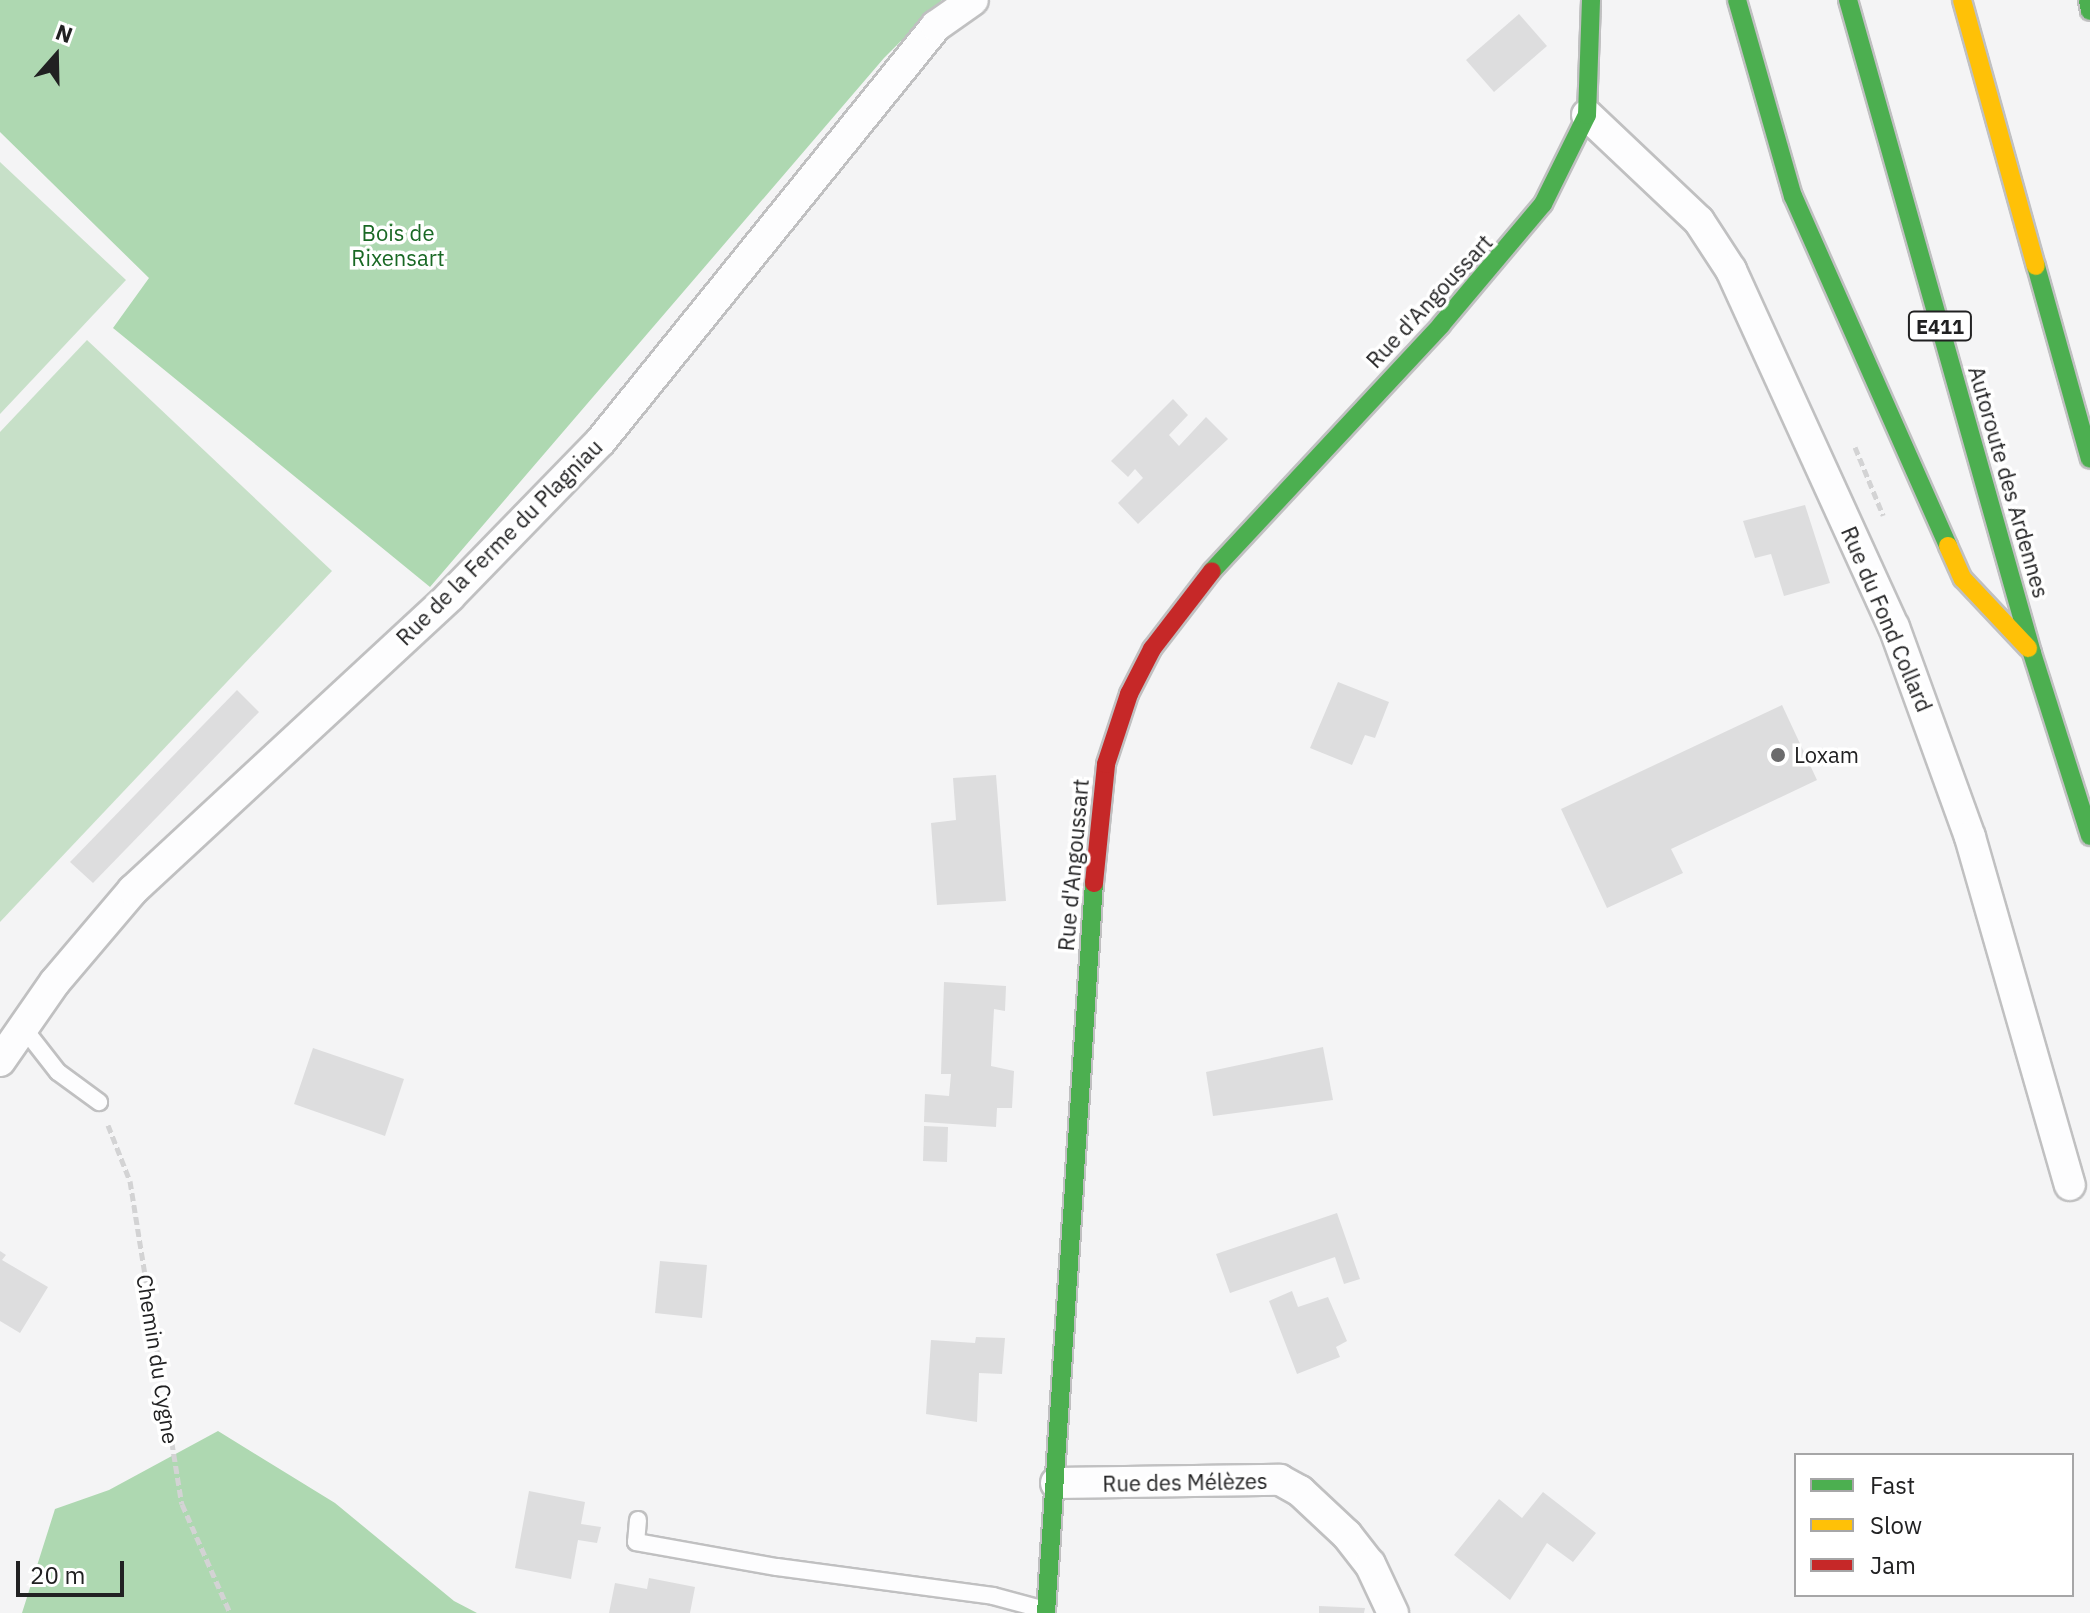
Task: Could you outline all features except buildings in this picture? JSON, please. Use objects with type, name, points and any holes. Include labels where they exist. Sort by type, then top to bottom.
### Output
[{"type":"main road","name":"Rue d'Angoussart","points":[[1046,1612],[1099,810],[1106,764],[1129,694],[1152,649],[1202,581],[1523,234],[1565,165],[1587,115],[1591,0]]},
{"type":"main road","points":[[1737,0],[1793,196],[1842,314],[1963,579],[2032,653]]},
{"type":"main road","name":"Autoroute des Ardennes","points":[[1848,0],[2032,653],[2090,836]]},
{"type":"main road","points":[[1962,0],[2090,459]]},
{"type":"main road","points":[[2088,0],[2090,11]]},
{"type":"street","name":"Rue de la Ferme du Plagniau","points":[[0,1061],[22,1026],[133,890],[450,596],[600,442],[936,26],[973,0]]},
{"type":"street","name":"Rue du Fond Collard","points":[[1587,115],[1699,221],[1731,270],[1894,627],[1970,837],[2070,1185]]},
{"type":"street","name":"Rue des Mélèzes","points":[[1056,1483],[1280,1480],[1300,1491],[1347,1535],[1370,1564],[1393,1613]]},
{"type":"lane","points":[[22,1026],[58,1072],[99,1102]]},
{"type":"lane","points":[[638,1520],[636,1542],[777,1567],[993,1596],[1046,1612]]},
{"type":"path","name":"Chemin du Cygne","points":[[99,1102],[130,1181],[182,1504],[230,1613]]},
{"type":"green space","name":"Bois de Rixensart","points":[[0,0],[942,0],[884,58],[430,587],[113,328],[149,278],[0,132]]},
{"type":"green space","points":[[0,162],[126,280],[0,414]]},
{"type":"green space","points":[[87,340],[332,571],[0,922],[0,432]]},
{"type":"green space","points":[[218,1431],[335,1503],[454,1601],[477,1613],[22,1613],[55,1509],[109,1490]]},
{"type":"traffic: fast","points":[[1212,571],[1441,325],[1543,204],[1587,115],[1591,0]]},
{"type":"traffic: fast","points":[[1737,0],[1793,196],[1948,546]]},
{"type":"traffic: fast","points":[[1848,0],[2032,653],[2090,836]]},
{"type":"traffic: fast","points":[[2088,0],[2090,11]]},
{"type":"traffic: fast","points":[[2036,266],[2090,459]]},
{"type":"traffic: fast","points":[[1046,1613],[1094,883]]},
{"type":"traffic: slow","points":[[1962,0],[2036,266]]},
{"type":"traffic: slow","points":[[1948,546],[1963,579],[2028,648]]},
{"type":"traffic: jam","points":[[1094,883],[1106,764],[1129,694],[1152,649],[1212,571]]},
{"type":"place","name":"Loxam","points":[[1778,755]]}]
